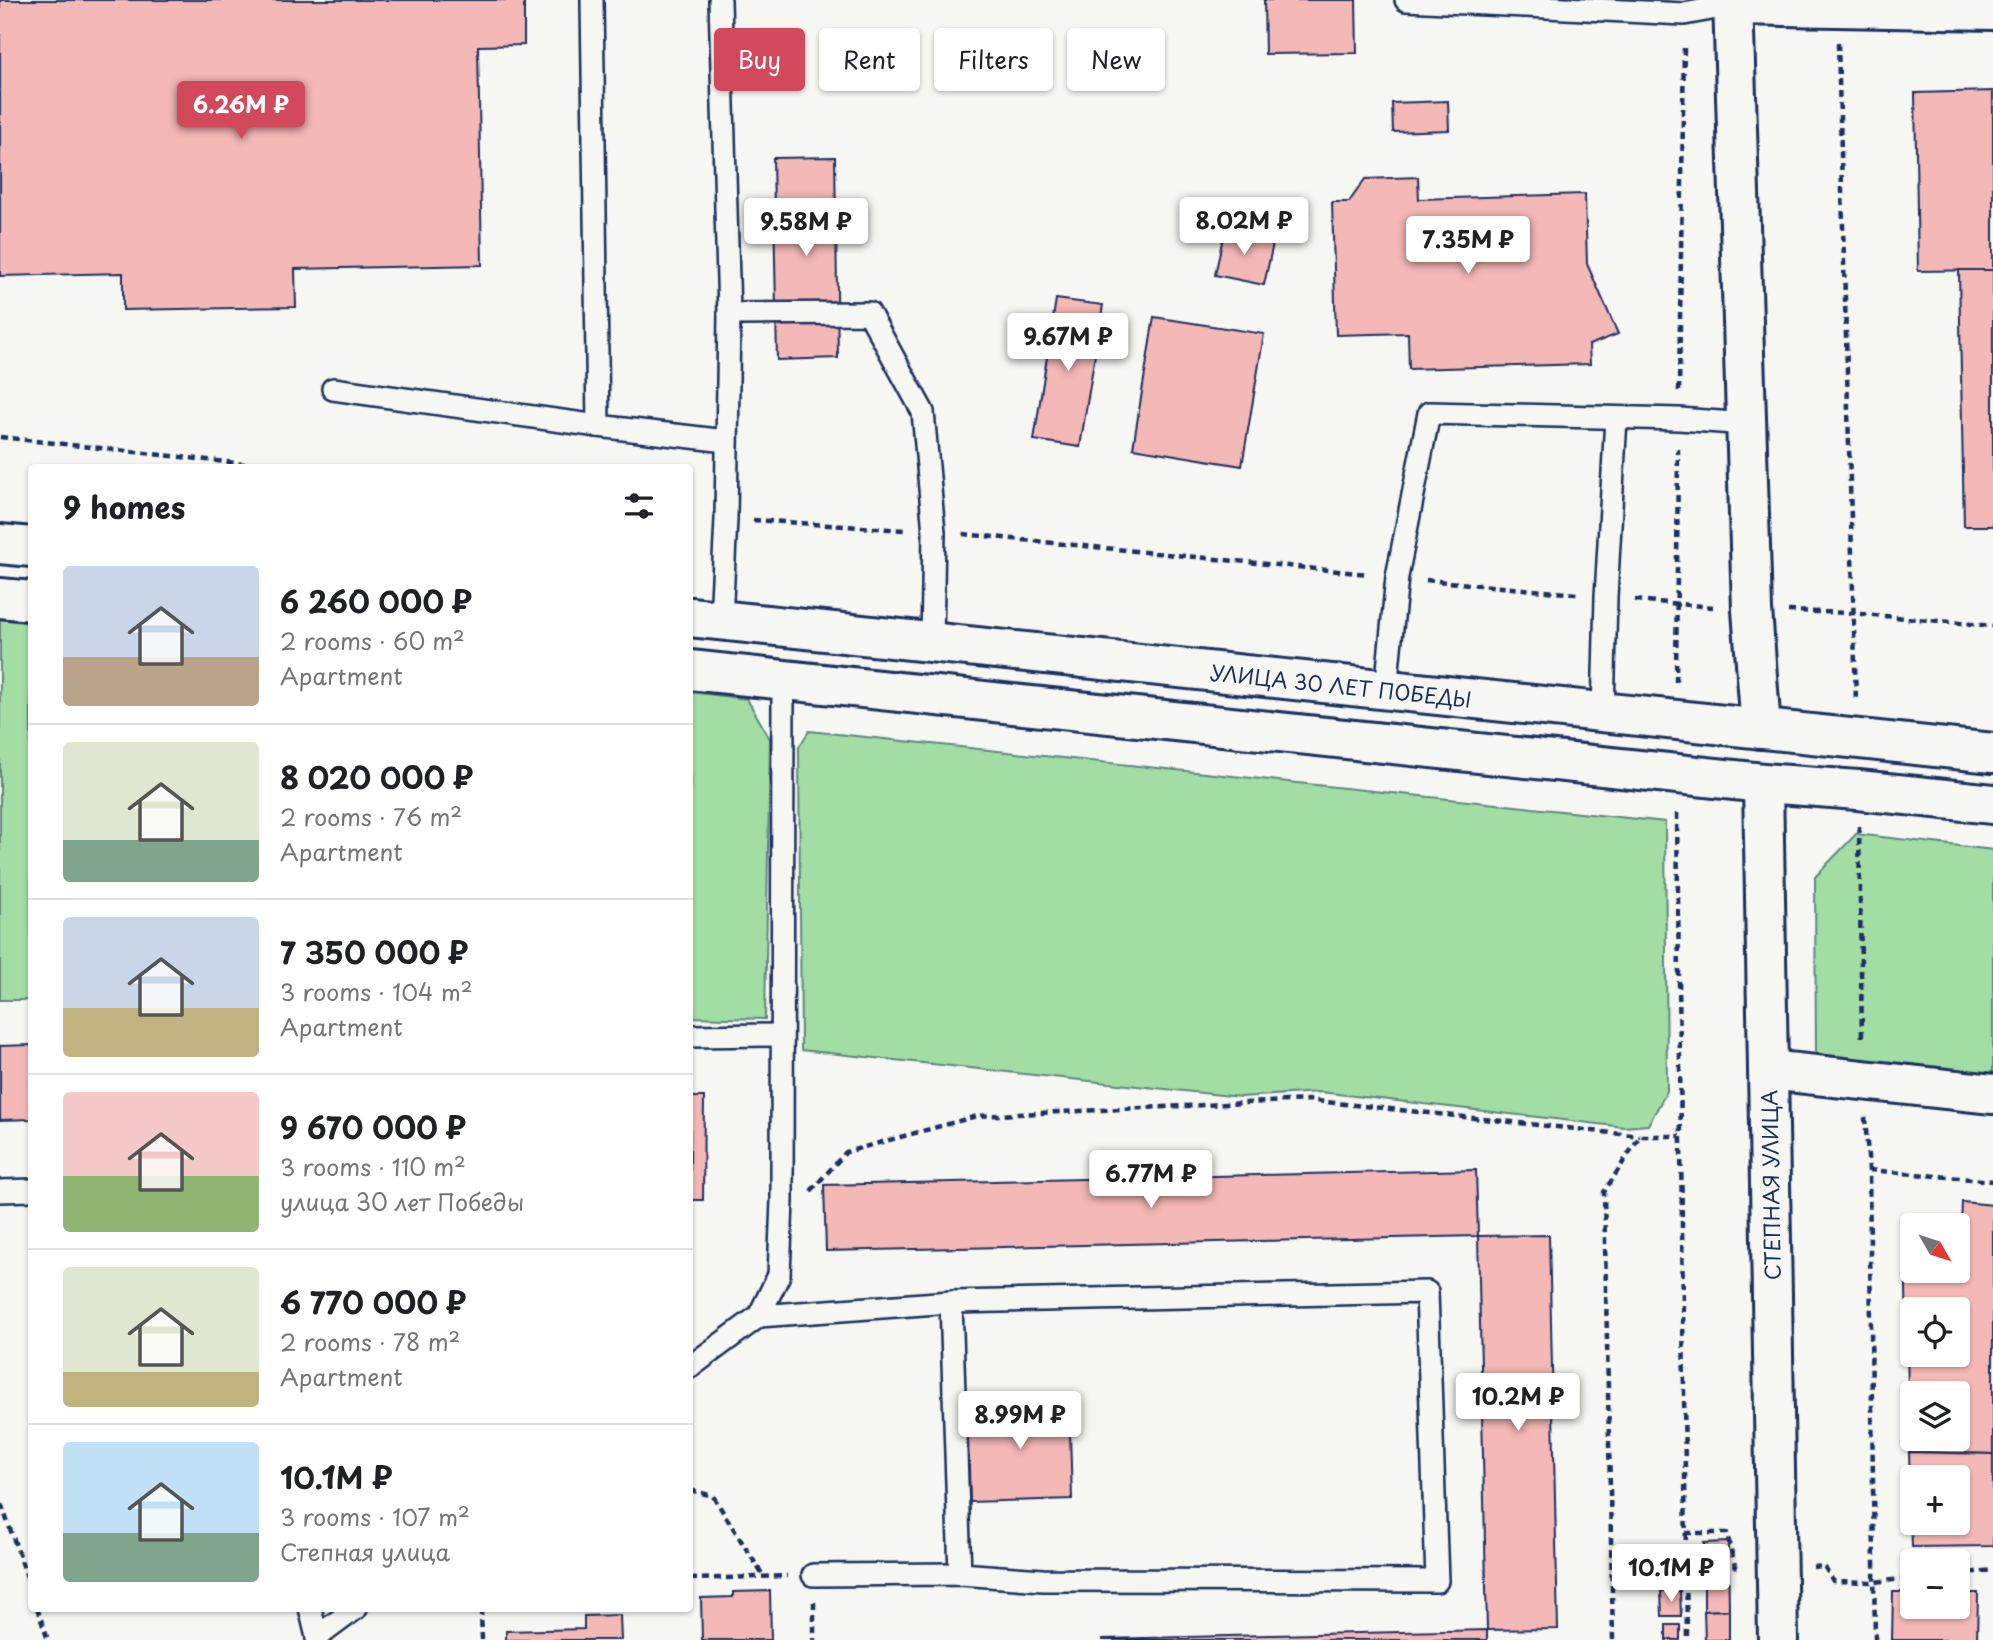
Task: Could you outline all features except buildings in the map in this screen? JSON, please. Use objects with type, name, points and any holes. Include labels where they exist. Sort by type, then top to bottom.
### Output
[{"type":"main road","points":[[1733,2],[1993,10]]},
{"type":"main road","name":"СТЕПНАЯ УЛИЦА","points":[[1733,2],[1752,610],[1763,783],[1778,1640]]},
{"type":"main road","points":[[0,544],[28,547]]},
{"type":"main road","points":[[0,598],[28,601]]},
{"type":"main road","name":"УЛИЦА 30 ЛЕТ ПОБЕДЫ","points":[[705,618],[1993,753]]},
{"type":"main road","points":[[693,670],[1763,783],[1993,804]]},
{"type":"main road","points":[[1768,1070],[1993,1094]]},
{"type":"lane","points":[[592,0],[598,426]]},
{"type":"lane","points":[[705,618],[726,519],[729,314],[720,0]]},
{"type":"lane","points":[[1406,0],[1684,14],[1733,2]]},
{"type":"lane","points":[[729,314],[869,313],[923,412],[934,532],[932,642]]},
{"type":"lane","points":[[333,389],[726,442]]},
{"type":"lane","points":[[1386,690],[1397,577],[1429,413],[1679,419],[1747,424]]},
{"type":"lane","points":[[1603,713],[1606,597],[1616,418]]},
{"type":"lane","points":[[693,1365],[759,1316],[779,1275],[783,680]]},
{"type":"lane","points":[[693,1036],[781,1035]]},
{"type":"lane","points":[[0,1191],[28,1190]]},
{"type":"lane","points":[[759,1316],[951,1302],[1427,1293],[1437,1581],[1043,1580],[960,1574],[813,1575]]},
{"type":"lane","points":[[951,1302],[960,1574]]},
{"type":"lane","points":[[311,1612],[317,1638],[351,1612]]},
{"type":"path","points":[[1676,720],[1684,14]]},
{"type":"path","points":[[0,437],[244,464]]},
{"type":"path","points":[[726,519],[934,532],[1676,604],[1752,610],[1852,613],[1993,626]]},
{"type":"path","points":[[1677,774],[1687,1640]]},
{"type":"path","points":[[781,1223],[846,1152],[977,1116],[1308,1100],[1640,1136],[1680,1136]]},
{"type":"path","points":[[1613,1640],[1604,1192],[1640,1136]]},
{"type":"path","points":[[1869,1170],[1993,1181]]},
{"type":"path","points":[[693,1491],[713,1496],[764,1577]]},
{"type":"path","points":[[0,1506],[28,1580]]},
{"type":"path","points":[[1970,1573],[1993,1570]]},
{"type":"path","points":[[693,1579],[813,1575],[814,1640]]},
{"type":"path","points":[[38,1612],[48,1640]]},
{"type":"path","points":[[481,1612],[482,1640]]},
{"type":"green space","points":[[0,619],[28,623],[28,1000],[0,1000]]},
{"type":"green space","points":[[693,692],[747,699],[770,739],[765,1019],[693,1017]]},
{"type":"green space","points":[[809,731],[1665,822],[1667,1091],[1648,1125],[1624,1127],[1320,1092],[1240,1097],[801,1050],[799,747]]},
{"type":"green space","points":[[1856,834],[1993,850],[1993,1077],[1816,1058],[1815,877]]}]
